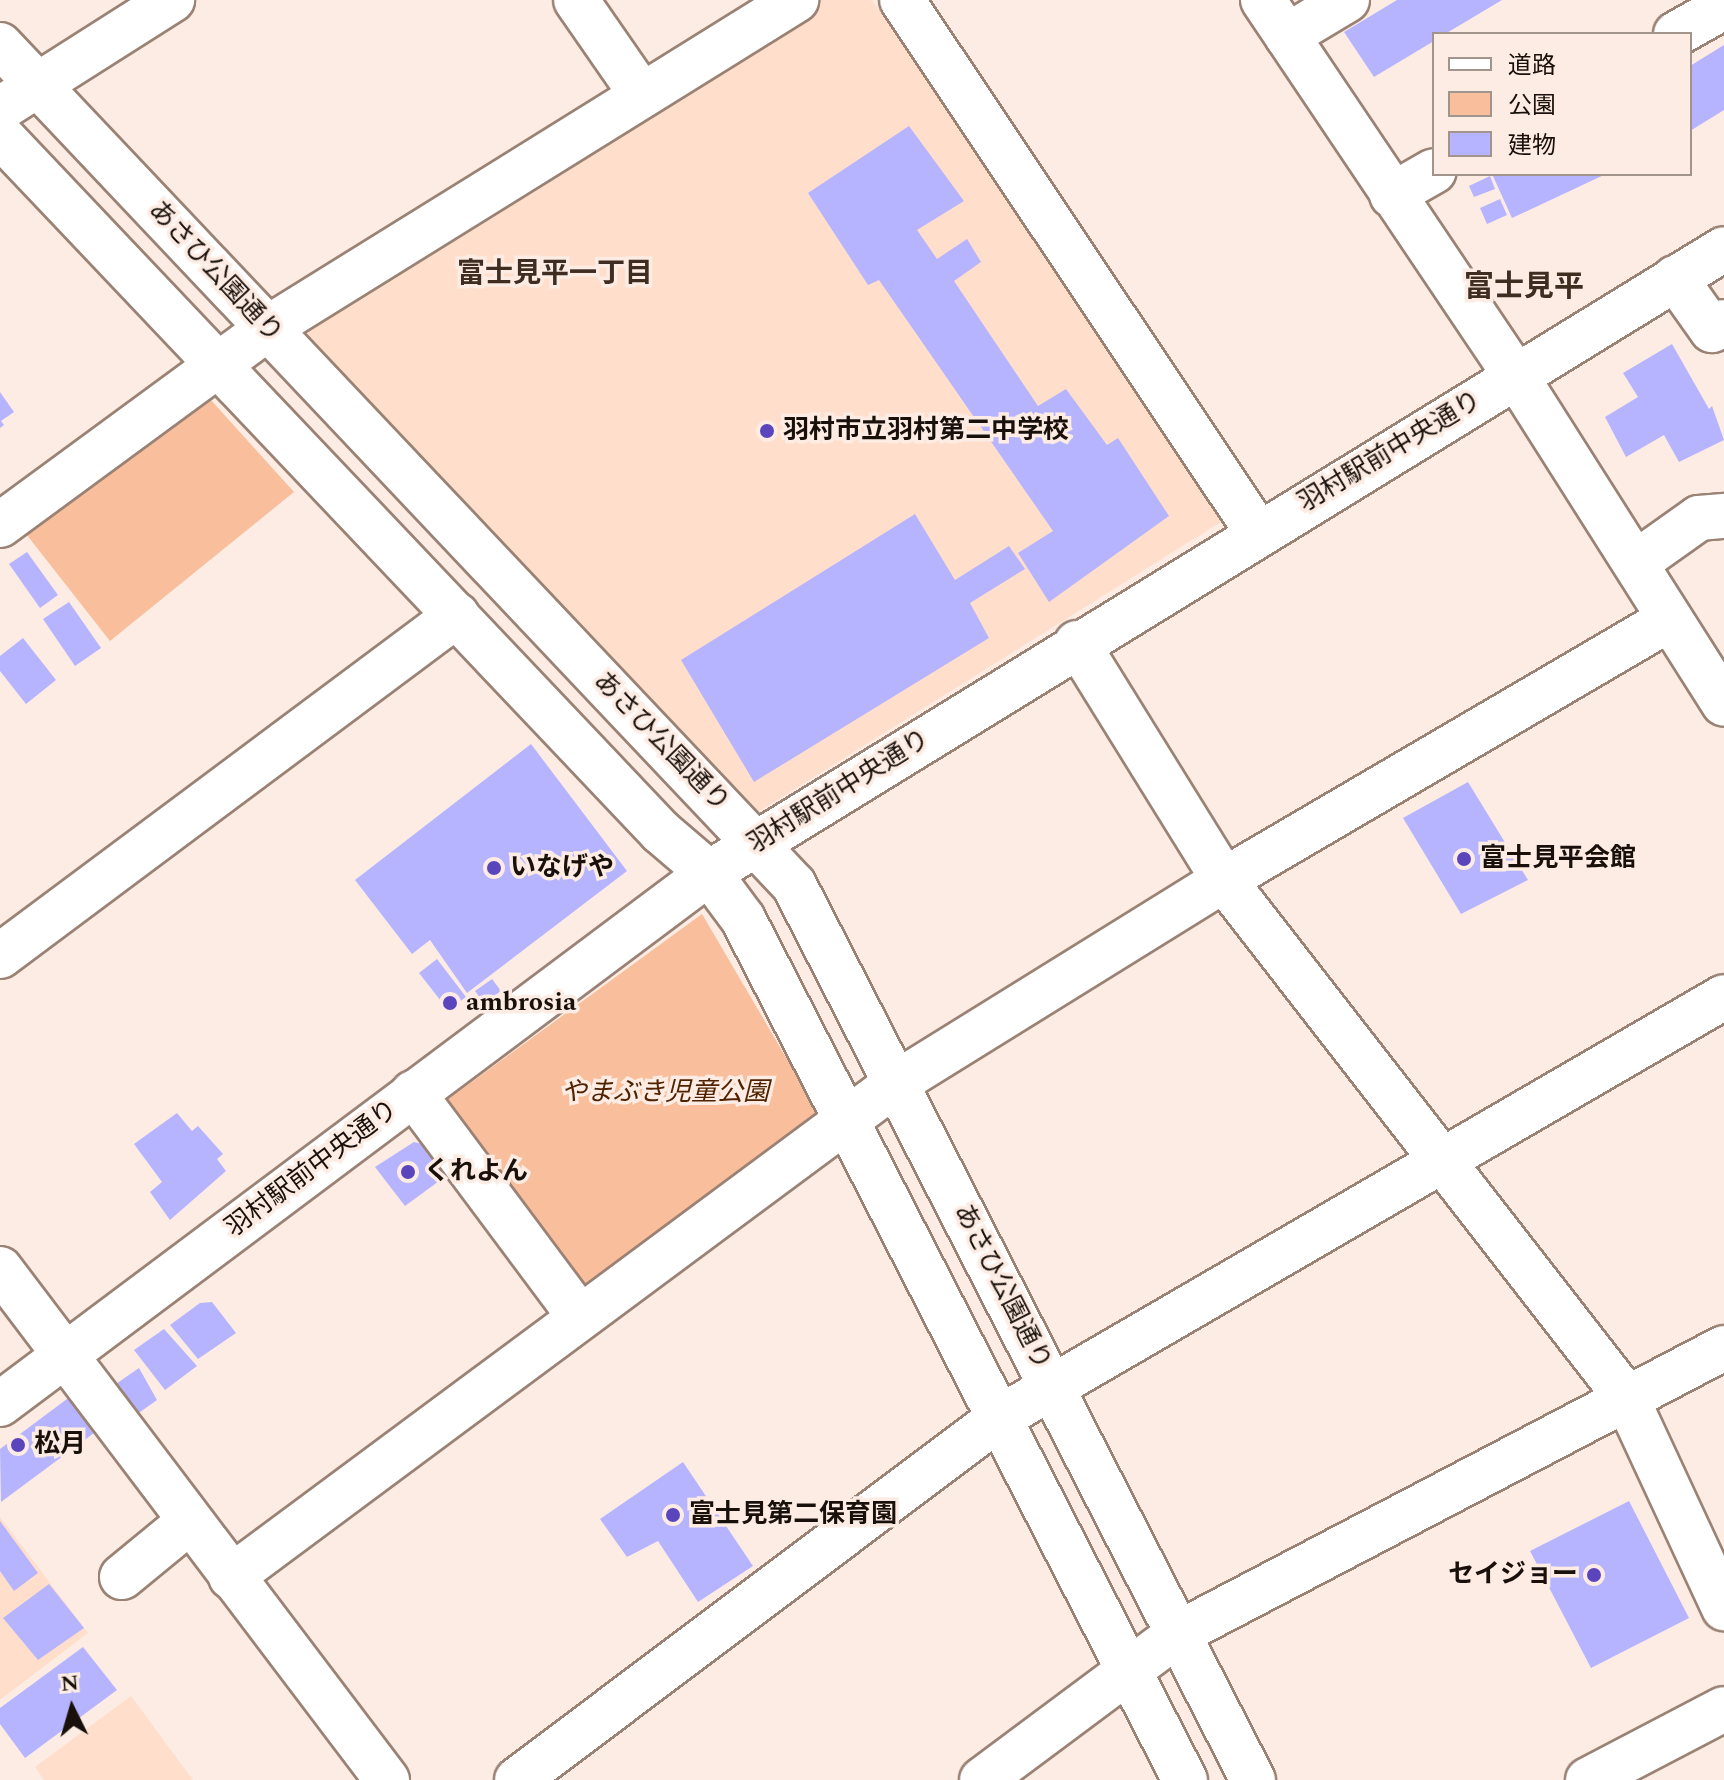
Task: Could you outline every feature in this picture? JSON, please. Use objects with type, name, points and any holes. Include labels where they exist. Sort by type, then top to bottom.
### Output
[{"type":"street","points":[[0,109],[172,0]]},
{"type":"street","points":[[576,0],[641,94]]},
{"type":"street","points":[[0,525],[222,365],[268,328],[796,0]]},
{"type":"street","points":[[902,0],[1258,533]]},
{"type":"street","points":[[1263,0],[1516,376],[1637,562],[1668,620],[1724,704]]},
{"type":"street","points":[[1287,36],[1347,0]]},
{"type":"street","points":[[1680,32],[1724,7]]},
{"type":"street","name":"あさひ公園通り","points":[[0,45],[759,842],[794,885],[898,1082],[1253,1780]]},
{"type":"street","points":[[0,135],[222,365],[661,832],[709,873],[743,919],[1185,1780]]},
{"type":"street","points":[[1392,195],[1432,172]]},
{"type":"street","name":"羽村駅前中央通り","points":[[0,1404],[709,873],[1077,643],[1724,249]]},
{"type":"street","points":[[1675,278],[1712,330],[1724,322]]},
{"type":"street","points":[[1637,562],[1699,518],[1724,516]]},
{"type":"street","points":[[0,956],[457,615]]},
{"type":"street","points":[[231,1577],[847,1123],[898,1082],[1224,880],[1668,620]]},
{"type":"street","points":[[1077,643],[1224,880],[1437,1160],[1626,1397],[1724,1608]]},
{"type":"street","points":[[517,1780],[999,1418],[1437,1160],[1724,997]]},
{"type":"street","points":[[413,1093],[580,1317]]},
{"type":"street","points":[[0,1269],[387,1780]]},
{"type":"street","points":[[982,1780],[1128,1668],[1179,1633],[1724,1348]]},
{"type":"street","points":[[122,1577],[189,1522]]},
{"type":"street","points":[[1588,1780],[1724,1709]]},
{"type":"shaded area","name":"羽村市立羽村第二中学校","points":[[817,0],[872,0],[1224,520],[742,822],[286,342]]},
{"type":"shaded area","points":[[0,1517],[88,1633],[0,1700]]},
{"type":"shaded area","points":[[131,1696],[193,1780],[44,1780],[35,1767]]},
{"type":"green space","points":[[201,389],[294,492],[110,641],[19,525]]},
{"type":"green space","name":"やまぶき児童公園","points":[[702,914],[828,1129],[578,1301],[436,1108]]},
{"type":"building","points":[[1397,0],[1502,0],[1448,32],[1432,32],[1432,42],[1374,77],[1344,32]]},
{"type":"building","points":[[1724,45],[1724,110],[1692,130],[1692,65]]},
{"type":"building","points":[[909,126],[964,201],[917,230],[937,259],[967,239],[981,262],[954,281],[1038,406],[1066,389],[1107,445],[1118,438],[1169,516],[1049,602],[1018,553],[1053,531],[879,280],[868,285],[808,193]]},
{"type":"building","points":[[1490,176],[1495,189],[1474,197],[1469,186]]},
{"type":"building","points":[[1493,176],[1602,176],[1512,218]]},
{"type":"building","points":[[1500,199],[1507,215],[1487,224],[1480,208]]},
{"type":"building","points":[[1672,344],[1709,409],[1712,406],[1724,440],[1679,462],[1664,435],[1626,457],[1605,417],[1638,397],[1623,373]]},
{"type":"building","points":[[0,392],[14,412],[1,421],[4,425],[0,428]]},
{"type":"building","points":[[915,514],[955,580],[1009,546],[1025,569],[970,603],[989,638],[754,782],[681,660]]},
{"type":"building","points":[[27,552],[58,595],[40,608],[9,564]]},
{"type":"building","points":[[69,602],[101,648],[75,666],[43,619]]},
{"type":"building","points":[[23,638],[56,680],[26,704],[0,671],[0,656]]},
{"type":"building","points":[[531,744],[627,871],[467,993],[430,940],[412,954],[355,880]]},
{"type":"building","points":[[1468,782],[1528,880],[1461,914],[1403,818]]},
{"type":"building","points":[[437,959],[466,997],[448,1010],[419,973]]},
{"type":"building","points":[[492,979],[501,991],[484,1003],[475,991]]},
{"type":"building","points":[[177,1113],[192,1131],[198,1126],[223,1154],[217,1159],[226,1171],[170,1220],[150,1192],[162,1182],[134,1144]]},
{"type":"building","points":[[414,1142],[434,1147],[450,1173],[405,1206],[375,1167]]},
{"type":"building","points":[[212,1302],[236,1333],[198,1359],[170,1325],[200,1303]]},
{"type":"building","points":[[164,1329],[197,1366],[165,1390],[134,1350]]},
{"type":"building","points":[[139,1368],[157,1400],[133,1417],[113,1386]]},
{"type":"building","points":[[75,1393],[102,1427],[1,1502],[0,1449]]},
{"type":"building","points":[[683,1462],[753,1566],[698,1602],[658,1541],[627,1557],[600,1519]]},
{"type":"building","points":[[1629,1501],[1689,1618],[1591,1668],[1530,1551]]},
{"type":"building","points":[[0,1521],[38,1573],[14,1591],[0,1571]]},
{"type":"building","points":[[49,1584],[84,1628],[38,1660],[3,1618]]},
{"type":"building","points":[[83,1647],[117,1690],[25,1758],[0,1724],[0,1708]]},
{"type":"place","name":"羽村市立羽村第二中学校","points":[[767,431]]},
{"type":"place","name":"富士見平会館","points":[[1464,859]]},
{"type":"place","name":"いなげや","points":[[494,868]]},
{"type":"place","name":"ambrosia","points":[[450,1003]]},
{"type":"place","name":"くれよん","points":[[408,1172]]},
{"type":"place","name":"松月","points":[[18,1445]]},
{"type":"place","name":"富士見第二保育園","points":[[673,1515]]},
{"type":"place","name":"セイジョー","points":[[1594,1575]]},
{"type":"district","name":"富士見平一丁目","points":[[555,274]]},
{"type":"district","name":"富士見平","points":[[1524,287]]}]
